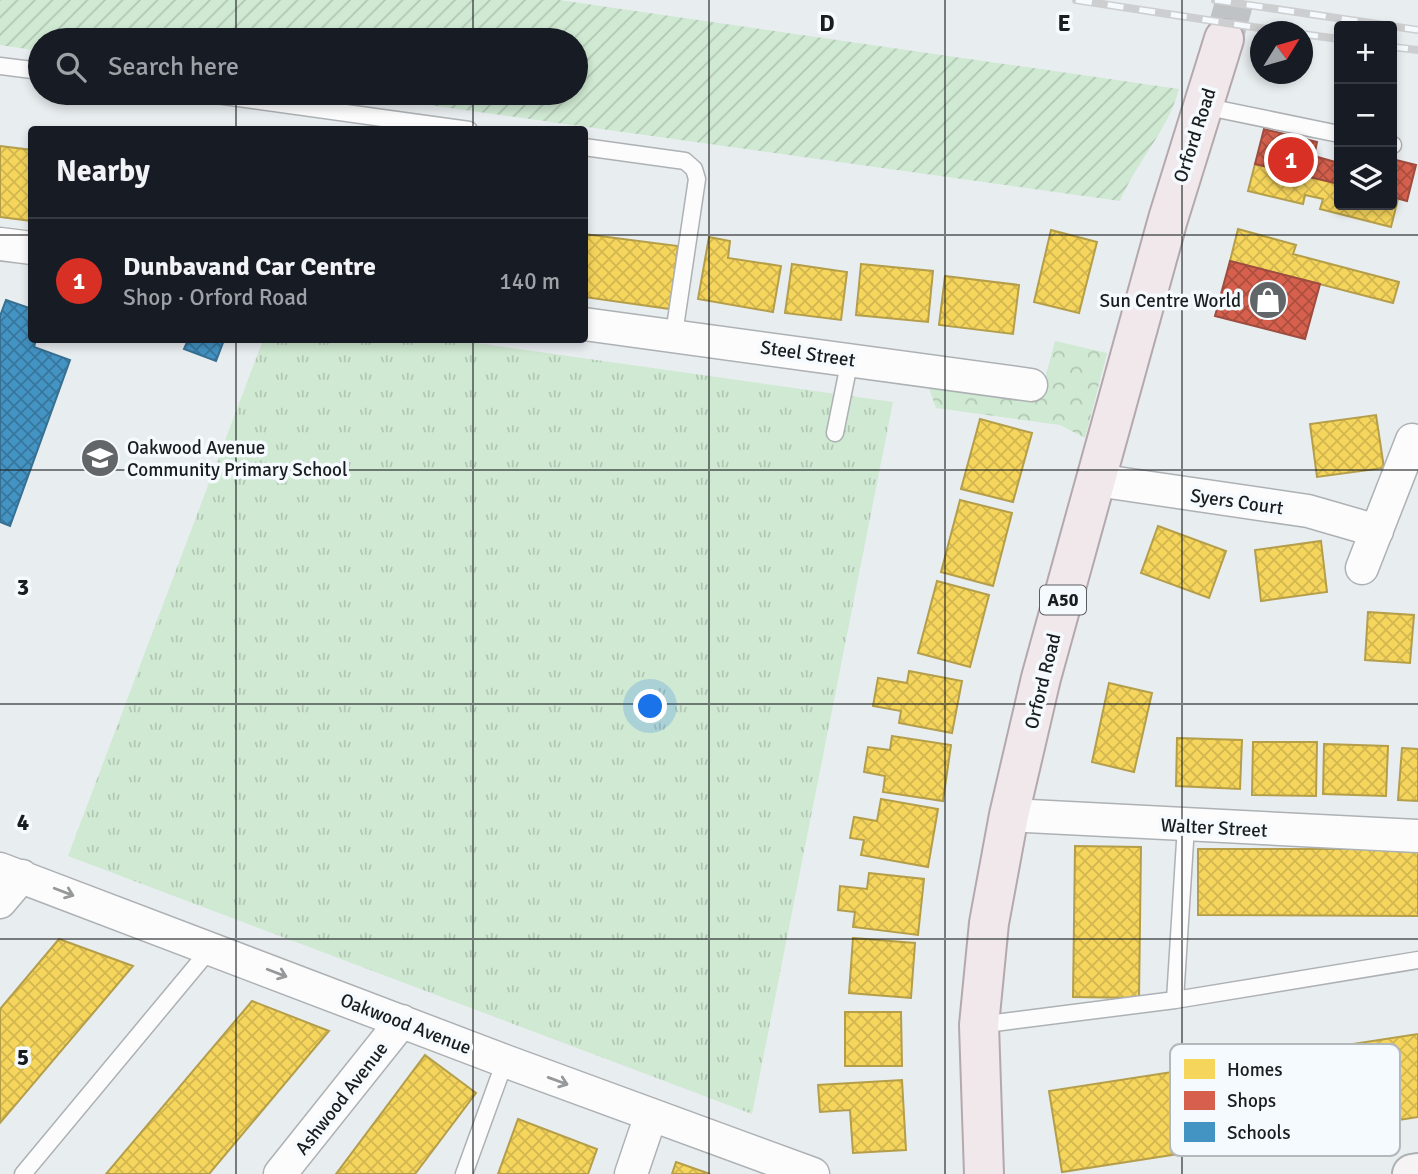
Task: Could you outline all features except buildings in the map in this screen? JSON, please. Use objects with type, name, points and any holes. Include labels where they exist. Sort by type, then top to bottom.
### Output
[{"type":"main road","name":"Orford Road","points":[[984,1174],[979,1025],[989,923],[1010,816],[1041,678],[1168,219],[1224,40]]},
{"type":"street","points":[[0,244],[28,248]]},
{"type":"street","name":"Steel Street","points":[[588,324],[674,334],[1031,385]]},
{"type":"street","points":[[1362,568],[1412,440]]},
{"type":"street","name":"Syers Court","points":[[1096,480],[1308,511],[1377,531]]},
{"type":"street","name":"Walter Street","points":[[1010,816],[1418,836]]},
{"type":"street","points":[[0,902],[11,872]]},
{"type":"street","name":"Oakwood Avenue","points":[[11,872],[505,1061],[808,1173]]},
{"type":"street","name":"Ashwood Avenue","points":[[280,1174],[402,1021]]},
{"type":"street","points":[[631,1174],[651,1115]]},
{"type":"street","points":[[1412,1174],[1418,1173]]},
{"type":"lane","points":[[0,66],[28,70]]},
{"type":"lane","points":[[277,105],[402,125]]},
{"type":"lane","points":[[1203,106],[1334,133]]},
{"type":"lane","points":[[588,147],[685,161],[694,169],[697,179],[674,334]]},
{"type":"lane","points":[[835,432],[850,359]]},
{"type":"lane","points":[[1175,1000],[1186,826]]},
{"type":"lane","points":[[23,1174],[211,948]]},
{"type":"lane","points":[[979,1025],[1175,1000],[1418,960]]},
{"type":"lane","points":[[464,1174],[505,1061]]},
{"type":"green space","points":[[0,0],[559,0],[1179,89],[1168,118],[1120,201],[428,105],[588,105],[588,28],[28,28],[28,49],[0,45]]},
{"type":"green space","points":[[1055,341],[1107,353],[1085,438],[1060,425],[936,408],[927,383],[1041,394]]},
{"type":"green space","points":[[262,343],[476,343],[893,402],[752,1114],[68,856]]},
{"type":"tunnel","points":[[1224,39],[1235,0]]},
{"type":"railway","points":[[1076,0],[1250,27]]},
{"type":"railway","points":[[1215,0],[1418,30]]},
{"type":"railway","points":[[1313,35],[1334,38]]},
{"type":"railway","points":[[1397,48],[1418,50]]},
{"type":"place","name":"Dunbavand Car Centre","points":[[1291,160]]},
{"type":"place","name":"Sun Centre World","points":[[1268,300]]},
{"type":"place","name":"Oakwood Avenue Community Primary School","points":[[100,458]]}]
